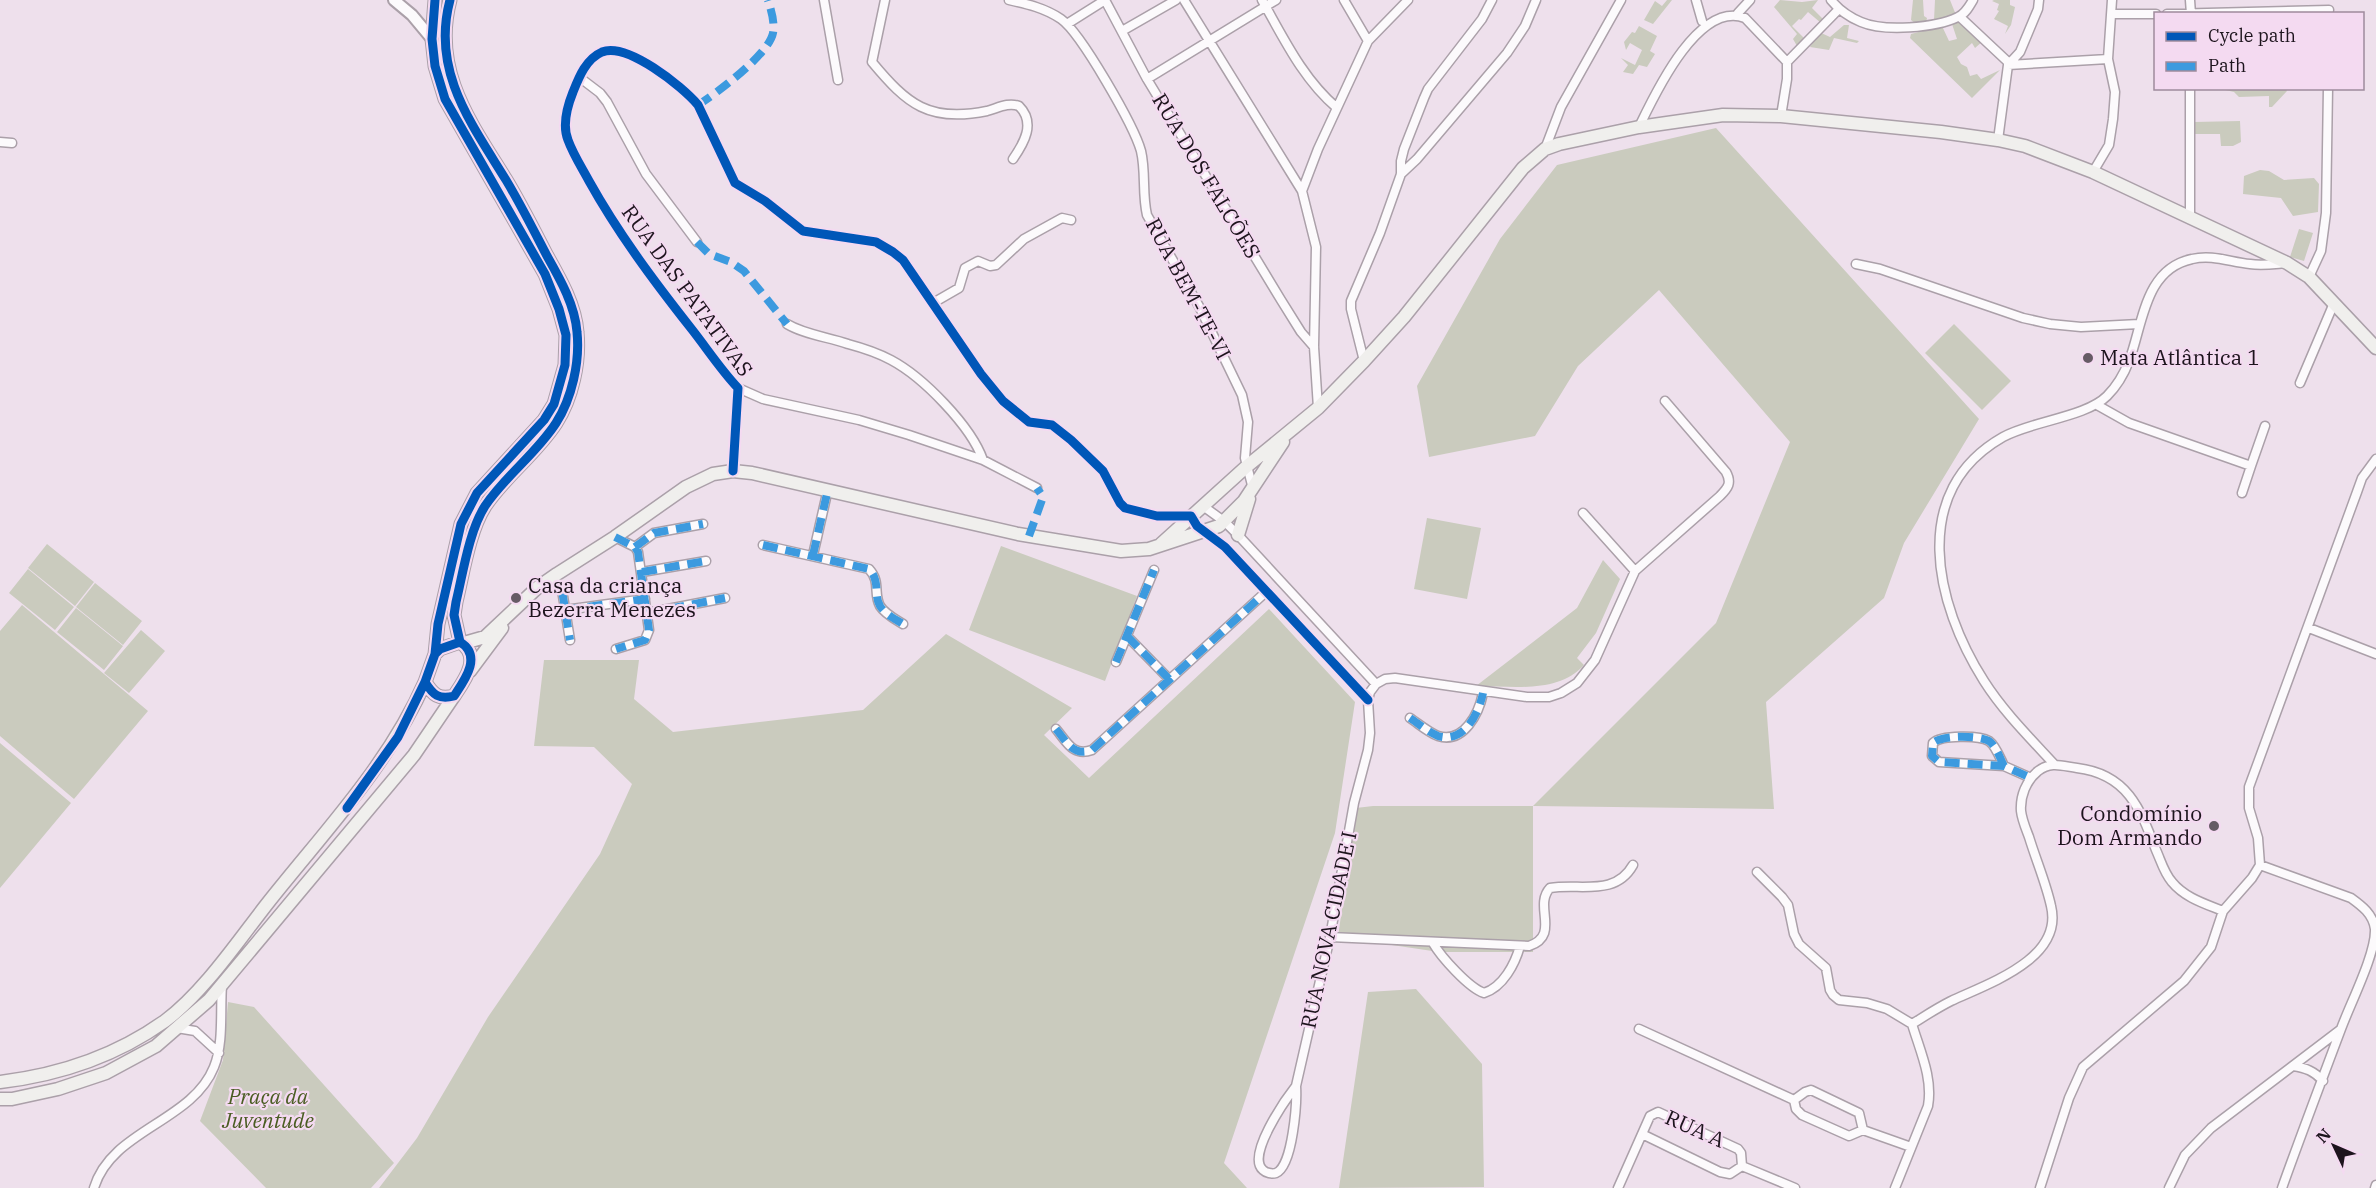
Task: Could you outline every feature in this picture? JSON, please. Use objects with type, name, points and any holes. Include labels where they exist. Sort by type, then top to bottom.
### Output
[{"type":"main road","points":[[0,1082],[27,1079],[70,1069],[149,1031],[176,1012],[237,943],[346,808],[398,737],[425,682],[435,654],[438,624],[457,539],[466,513],[491,476],[544,420],[554,404],[565,365],[566,335],[559,309],[545,274],[506,203],[450,110],[435,66],[432,39],[435,0]]},
{"type":"main road","points":[[450,0],[444,39],[449,74],[456,96],[562,283],[577,331],[574,378],[568,399],[556,424],[503,482],[485,506],[476,525],[454,615],[462,643],[470,655],[470,671]]},
{"type":"main road","points":[[1161,544],[1246,467],[1318,408],[1364,361],[1404,317],[1523,168],[1545,149],[1639,127],[1703,117],[1781,116],[1941,132],[2025,146],[2092,172],[2287,263],[2309,277],[2376,348]]},
{"type":"main road","points":[[435,654],[440,649],[485,637],[557,574],[686,487],[714,474],[733,471],[828,489],[1018,534],[1121,551],[1142,550],[1206,532],[1225,522],[1253,489],[1290,431]]},
{"type":"main road","points":[[1238,535],[1253,489]]},
{"type":"main road","points":[[0,1099],[12,1099],[58,1089],[106,1074],[156,1046],[209,1000],[414,755],[512,612]]},
{"type":"main road","points":[[425,682],[436,696],[445,698],[454,696]]},
{"type":"street","points":[[394,0],[412,15],[432,39]]},
{"type":"street","points":[[824,0],[838,80]]},
{"type":"street","points":[[885,0],[872,62],[909,102],[928,111],[950,115],[969,114],[1004,105],[1019,106],[1026,115],[1027,135],[1013,159]]},
{"type":"street","name":"RUA BEM-TE-VI","points":[[1009,0],[1031,3],[1067,24],[1123,110],[1140,150],[1147,215],[1200,308],[1242,394],[1248,422],[1246,467],[1253,489]]},
{"type":"street","points":[[1067,24],[1105,0]]},
{"type":"street","name":"RUA DOS FALCÕES","points":[[1105,0],[1147,79],[1281,300],[1301,332],[1314,347]]},
{"type":"street","points":[[1122,31],[1176,0]]},
{"type":"street","points":[[1184,0],[1302,191],[1316,247],[1314,347],[1318,408]]},
{"type":"street","points":[[1147,79],[1264,3],[1276,0]]},
{"type":"street","points":[[1344,0],[1368,41]]},
{"type":"street","points":[[1302,191],[1318,149],[1368,41],[1408,0]]},
{"type":"street","points":[[1364,361],[1351,301],[1376,243],[1401,174],[1404,149],[1428,89],[1482,19],[1492,0]]},
{"type":"street","points":[[1401,174],[1417,159],[1508,53],[1525,26],[1536,0]]},
{"type":"street","points":[[1545,149],[1561,107],[1621,0]]},
{"type":"street","points":[[1696,0],[1702,21]]},
{"type":"street","points":[[1738,13],[1750,0]]},
{"type":"street","points":[[1831,0],[1839,9],[1860,22],[1887,27],[1923,25],[1960,17],[1973,0]]},
{"type":"street","points":[[2008,66],[2020,52],[2038,9],[2039,0]]},
{"type":"street","points":[[2092,172],[2107,152],[2111,136],[2115,92],[2108,59],[2112,0]]},
{"type":"street","points":[[1264,3],[1298,65],[1337,108]]},
{"type":"street","points":[[2218,12],[2329,8]]},
{"type":"street","points":[[1781,116],[1787,79],[1787,62],[1839,9]]},
{"type":"street","points":[[1639,127],[1677,52],[1702,21],[1712,14],[1722,11],[1738,13],[1787,62]]},
{"type":"street","points":[[2112,14],[2154,14]]},
{"type":"street","points":[[1960,17],[2008,62],[1998,140]]},
{"type":"street","points":[[697,242],[646,174],[607,102],[600,93],[579,77],[587,64],[603,51],[614,50],[627,54],[644,62],[673,82],[698,105],[735,183],[765,201],[803,231],[884,245],[903,260],[981,374],[1003,401],[1029,422],[1052,425],[1071,440],[1103,471],[1125,508],[1157,516],[1191,516],[1194,523],[1225,547],[1368,700]]},
{"type":"street","points":[[2008,66],[2108,59]]},
{"type":"street","name":"RUA DAS PATATIVAS","points":[[579,77],[567,109],[565,132],[568,142],[598,197],[640,262],[738,388],[733,471]]},
{"type":"street","points":[[2190,90],[2190,219]]},
{"type":"street","points":[[2309,277],[2321,251],[2326,213],[2328,90]]},
{"type":"street","points":[[0,142],[12,142]]},
{"type":"street","points":[[933,303],[959,288],[965,268],[978,261],[990,266],[996,265],[1024,238],[1062,218],[1071,220]]},
{"type":"street","points":[[2054,764],[2000,704],[1970,656],[1945,597],[1939,541],[1941,518],[1948,495],[1971,462],[2003,437],[2023,428],[2097,405],[2121,378],[2129,362],[2139,324],[2154,286],[2181,262],[2202,257],[2250,264],[2287,263]]},
{"type":"street","points":[[1856,264],[1880,269],[2023,318],[2050,324],[2081,327],[2139,324]]},
{"type":"street","points":[[2300,383],[2334,303]]},
{"type":"street","points":[[787,324],[894,361],[945,403],[979,447],[983,460]]},
{"type":"street","points":[[738,388],[763,399],[859,420],[983,460],[1037,488]]},
{"type":"street","points":[[1368,700],[1376,684],[1385,679],[1402,678],[1483,693],[1527,697],[1549,697],[1577,683],[1595,660],[1635,572],[1720,496],[1729,484],[1730,479],[1726,472],[1665,401]]},
{"type":"street","points":[[2097,405],[2129,423],[2251,466]]},
{"type":"street","points":[[2242,493],[2265,426]]},
{"type":"street","points":[[2040,1188],[2069,1098],[2083,1067],[2184,981],[2211,947],[2223,911],[2252,878],[2260,865],[2258,838],[2249,808],[2249,787],[2360,485],[2376,459]]},
{"type":"street","points":[[813,555],[828,489]]},
{"type":"street","points":[[1203,506],[1238,535],[1376,684]]},
{"type":"street","points":[[1582,513],[1635,572]]},
{"type":"street","points":[[635,548],[654,533],[703,524]]},
{"type":"street","points":[[1225,547],[1238,535]]},
{"type":"street","points":[[615,537],[638,552],[649,630],[645,640],[616,649]]},
{"type":"street","points":[[763,545],[869,569],[877,582],[880,607],[903,624]]},
{"type":"street","points":[[642,572],[706,561]]},
{"type":"street","points":[[1116,662],[1154,570]]},
{"type":"street","points":[[562,590],[570,640]]},
{"type":"street","points":[[1275,600],[1287,590]]},
{"type":"street","points":[[1056,729],[1075,751],[1083,753],[1092,750],[1267,591]]},
{"type":"street","points":[[647,613],[724,598]]},
{"type":"street","points":[[565,610],[645,599]]},
{"type":"street","points":[[2308,628],[2376,654]]},
{"type":"street","points":[[1126,636],[1169,679]]},
{"type":"street","points":[[1410,718],[1436,735],[1449,737],[1457,735],[1476,715],[1483,693]]},
{"type":"street","name":"RUA NOVA CIDADE I","points":[[1296,1086],[1282,1105],[1257,1157],[1260,1168],[1268,1173],[1275,1173],[1281,1169],[1286,1160],[1296,1110],[1296,1086],[1330,937],[1354,803],[1370,733],[1368,700]]},
{"type":"street","points":[[2004,766],[1990,742],[1982,738],[1942,737],[1933,743],[1932,756],[1939,762],[2004,766],[2031,778]]},
{"type":"street","points":[[1912,1024],[1940,1006],[2026,963],[2038,953],[2046,940],[2052,926],[2052,909],[2021,811],[2023,793],[2031,778],[2041,769],[2054,764],[2102,772],[2114,780],[2127,792],[2144,818],[2162,864],[2172,882],[2187,896],[2223,911]]},
{"type":"street","points":[[1330,937],[1520,946],[1536,944],[1544,936],[1545,897],[1550,888],[1614,884],[1628,875],[1633,865]]},
{"type":"street","points":[[2260,865],[2351,898],[2372,918],[2375,931],[2374,948],[2282,1188]]},
{"type":"street","points":[[1757,872],[1788,905],[1794,934],[1799,945],[1826,968],[1833,995],[1839,1000],[1867,1003],[1887,1009],[1912,1024],[1930,1085],[1928,1106],[1895,1188]]},
{"type":"street","points":[[1433,943],[1444,959],[1476,989],[1485,993],[1490,991],[1509,971],[1520,946]]},
{"type":"street","points":[[94,1188],[101,1171],[119,1151],[172,1113],[202,1088],[209,1078],[219,1053],[222,985]]},
{"type":"street","points":[[177,1028],[195,1030],[219,1053]]},
{"type":"street","points":[[1639,1029],[1794,1100]]},
{"type":"street","points":[[2169,1188],[2184,1155],[2211,1128],[2341,1030]]},
{"type":"street","points":[[2293,1066],[2305,1068],[2315,1073],[2323,1081]]},
{"type":"street","points":[[1794,1100],[1804,1092],[1811,1090],[1859,1113],[1863,1130]]},
{"type":"street","points":[[1794,1100],[1796,1109],[1802,1115],[1848,1136],[1863,1130],[1911,1147]]},
{"type":"street","name":"RUA A","points":[[1618,1188],[1642,1134],[1650,1116],[1654,1113],[1664,1113],[1738,1149],[1741,1153],[1742,1166],[1730,1174],[1720,1172],[1642,1134]]},
{"type":"street","points":[[1742,1166],[1795,1188]]},
{"type":"green space","points":[[1667,0],[1672,0],[1653,24],[1644,20],[1655,1],[1662,6]]},
{"type":"green space","points":[[1780,0],[1802,2],[1818,0],[1812,8],[1825,21],[1821,23],[1808,12],[1801,20],[1799,19],[1792,26],[1806,40],[1786,58],[1797,46],[1793,39],[1797,34],[1774,7]]},
{"type":"green space","points":[[1913,0],[1923,0],[1926,23],[1916,24],[1911,20]]},
{"type":"green space","points":[[1935,0],[1950,0],[1956,15],[1934,20]]},
{"type":"green space","points":[[2010,0],[2010,5],[2015,7],[2011,25],[2005,34],[2008,26],[1994,19],[1999,11],[1997,10],[1999,4],[1992,1]]},
{"type":"green space","points":[[1960,17],[1983,41],[1975,48],[1972,43],[1957,57],[1961,64],[1967,67],[1970,76],[1977,74],[1981,79],[2000,70],[1972,98],[1910,38],[1911,34],[1942,26],[1949,41],[1957,39],[1952,24]]},
{"type":"green space","points":[[1844,25],[1849,25],[1847,38],[1859,41],[1857,43],[1834,38],[1829,50],[1810,47],[1819,32],[1830,37]]},
{"type":"green space","points":[[1639,26],[1657,36],[1650,51],[1655,54],[1647,67],[1639,65],[1633,74],[1623,72],[1628,65],[1621,58],[1635,65],[1642,50],[1630,43],[1626,50],[1624,42],[1632,32],[1635,33]]},
{"type":"green space","points":[[2225,90],[2287,91],[2272,107],[2269,107],[2269,96],[2239,97],[2234,92]]},
{"type":"green space","points":[[2240,121],[2241,142],[2233,146],[2221,146],[2220,134],[2193,134],[2194,122]]},
{"type":"green space","points":[[1716,128],[1979,419],[1904,543],[1884,598],[1766,702],[1774,809],[1533,806],[1716,623],[1790,442],[1659,290],[1578,366],[1535,436],[1429,457],[1417,386],[1500,239],[1557,165]]},
{"type":"green space","points":[[2260,170],[2269,171],[2284,180],[2314,178],[2319,184],[2318,212],[2293,216],[2281,198],[2243,194],[2244,176]]},
{"type":"green space","points":[[2299,229],[2313,233],[2304,261],[2290,257]]},
{"type":"green space","points":[[1954,324],[2011,381],[1982,410],[1925,353]]},
{"type":"green space","points":[[1427,518],[1481,528],[1467,599],[1414,589]]},
{"type":"green space","points":[[47,544],[94,582],[75,606],[28,568]]},
{"type":"green space","points":[[1001,546],[1137,596],[1105,681],[969,630]]},
{"type":"green space","points":[[1603,560],[1620,579],[1596,633],[1577,658],[1584,665],[1561,681],[1548,684],[1519,687],[1476,686],[1577,608]]},
{"type":"green space","points":[[28,569],[74,607],[55,630],[9,593]]},
{"type":"green space","points":[[95,583],[142,621],[123,645],[76,607]]},
{"type":"green space","points":[[22,605],[148,711],[74,799],[0,736],[0,631]]},
{"type":"green space","points":[[76,608],[123,646],[104,670],[57,632]]},
{"type":"green space","points":[[1269,609],[1355,702],[1335,833],[1224,1163],[1247,1188],[379,1188],[417,1138],[488,1017],[600,854],[632,784],[594,747],[534,746],[544,660],[639,660],[634,699],[673,732],[863,710],[946,634],[1072,708],[1044,735],[1089,778]]},
{"type":"green space","points":[[141,630],[165,651],[129,693],[104,673]]},
{"type":"green space","points":[[0,743],[71,803],[0,888]]},
{"type":"green space","points":[[1373,806],[1533,806],[1533,952],[1439,952],[1338,937],[1356,808]]},
{"type":"green space","points":[[1416,989],[1482,1064],[1484,1187],[1339,1188],[1368,992]]},
{"type":"green space","name":"Praça da Juventude","points":[[228,1002],[254,1007],[394,1163],[371,1188],[266,1188],[200,1121],[223,1060]]},
{"type":"marked path","points":[[698,105],[753,62],[769,42],[773,33],[773,25],[768,0]]},
{"type":"marked path","points":[[697,242],[709,254],[731,262],[744,271],[787,324]]},
{"type":"marked path","points":[[1029,536],[1043,497],[1037,488]]},
{"type":"marked path","points":[[813,555],[828,489]]},
{"type":"marked path","points":[[635,547],[654,533],[703,524]]},
{"type":"marked path","points":[[615,537],[635,547],[638,552],[649,630],[645,640],[616,649]]},
{"type":"marked path","points":[[763,545],[869,569],[875,578],[880,606],[887,614],[903,624]]},
{"type":"marked path","points":[[642,572],[706,561]]},
{"type":"marked path","points":[[1116,662],[1154,570]]},
{"type":"marked path","points":[[562,590],[570,640]]},
{"type":"marked path","points":[[1056,729],[1075,750],[1080,752],[1092,750],[1267,591]]},
{"type":"marked path","points":[[647,613],[725,598]]},
{"type":"marked path","points":[[565,610],[645,599]]},
{"type":"marked path","points":[[1127,636],[1169,679]]},
{"type":"marked path","points":[[1410,718],[1438,736],[1455,735],[1463,731],[1474,718],[1483,693]]},
{"type":"marked path","points":[[2004,766],[1994,746],[1984,739],[1952,737],[1933,743],[1932,756],[1939,762],[2004,766],[2031,778]]},
{"type":"cycle path","points":[[435,0],[432,39],[435,66],[445,99],[545,274],[559,309],[566,335],[565,365],[554,404],[544,420],[477,493],[461,524],[438,624],[435,654],[425,682],[437,695],[454,696],[469,669],[470,654],[460,642],[440,649],[435,654]]},
{"type":"cycle path","points":[[450,0],[446,26],[446,50],[450,73],[458,95],[468,117],[517,199],[562,283],[576,322],[578,343],[574,379],[562,413],[548,434],[493,495],[479,516],[464,565],[454,615],[460,642]]},
{"type":"cycle path","points":[[733,471],[738,388],[719,366],[624,238],[575,156],[566,134],[566,116],[573,92],[587,64],[602,52],[625,53],[639,59],[680,87],[698,105],[735,183],[765,201],[803,231],[876,242],[903,260],[981,374],[1003,401],[1029,422],[1052,425],[1071,440],[1103,471],[1125,508],[1157,516],[1191,516],[1197,526],[1225,547],[1368,700]]},
{"type":"cycle path","points":[[347,808],[398,737],[425,682]]},
{"type":"place","name":"Mata Atlântica 1","points":[[2088,358]]},
{"type":"place","name":"Casa da criança Bezerra Menezes","points":[[516,598]]},
{"type":"place","name":"Condomínio Dom Armando","points":[[2214,826]]}]
